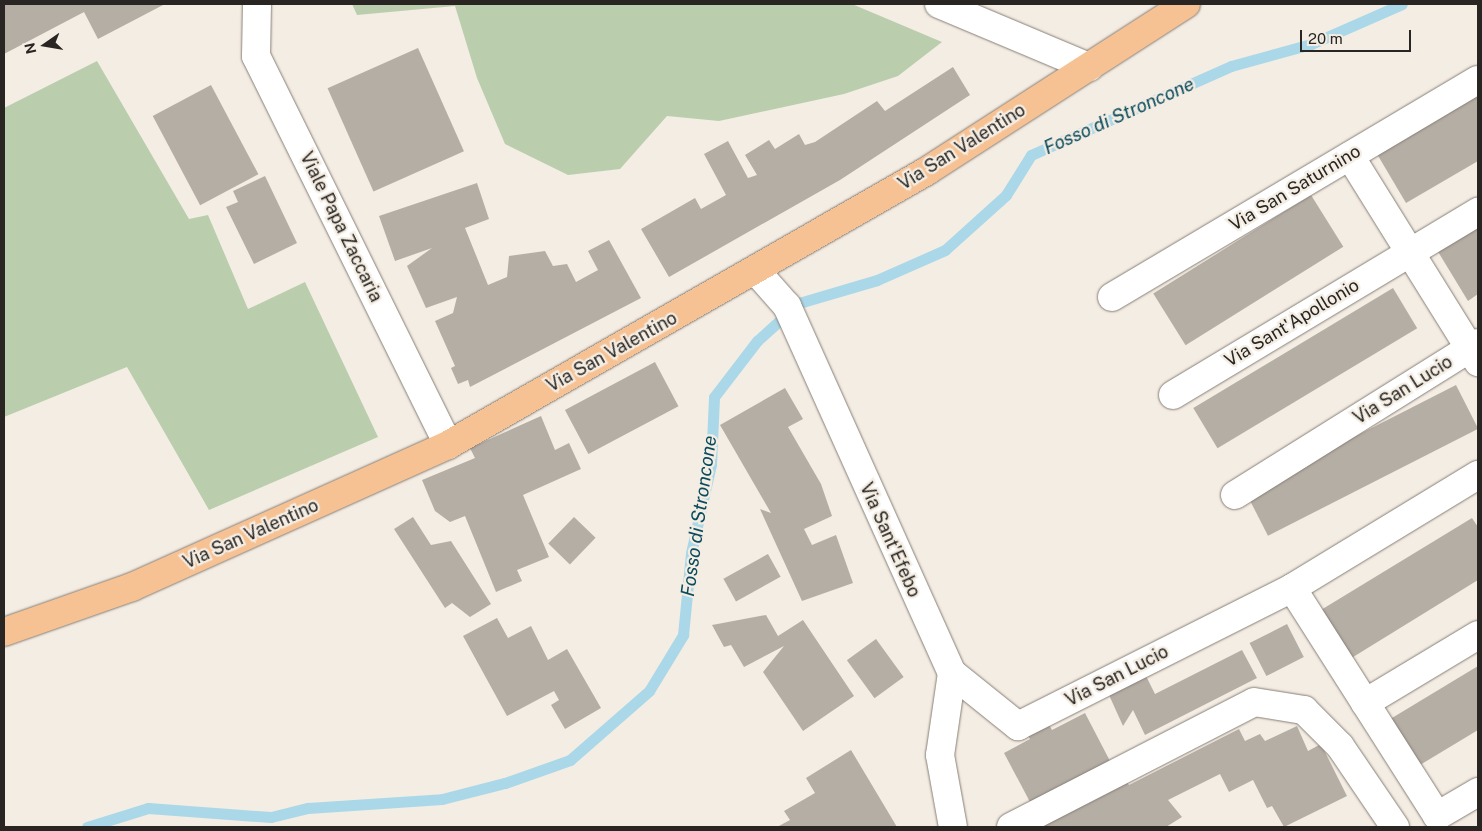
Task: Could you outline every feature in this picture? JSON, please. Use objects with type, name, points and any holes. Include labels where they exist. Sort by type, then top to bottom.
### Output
[{"type":"main road","name":"Via San Valentino","points":[[4,632],[132,588],[448,445],[756,271],[927,171],[1186,4]]},
{"type":"street","name":"Viale Papa Zaccaria","points":[[257,4],[256,56],[448,445]]},
{"type":"street","points":[[939,4],[1089,67]]},
{"type":"street","name":"Via San Saturnino","points":[[1112,297],[1478,80]]},
{"type":"street","points":[[1350,156],[1475,351]]},
{"type":"street","name":"Via Sant'Apollonio","points":[[1173,395],[1478,212]]},
{"type":"street","name":"Via Sant'Efebo","points":[[756,271],[787,306],[822,388],[952,673]]},
{"type":"street","name":"Via San Lucio","points":[[1235,495],[1475,351]]},
{"type":"street","name":"Via San Lucio","points":[[952,673],[1018,726],[1292,588],[1478,475]]},
{"type":"street","points":[[1292,588],[1437,816],[1478,792]]},
{"type":"street","points":[[1365,703],[1478,635]]},
{"type":"street","points":[[952,673],[940,755],[953,827]]},
{"type":"street","points":[[1011,827],[1254,702],[1304,710],[1340,746],[1395,827]]},
{"type":"green space","points":[[352,4],[852,4],[942,42],[898,76],[844,94],[719,121],[667,116],[620,169],[568,175],[505,144],[477,78],[455,6],[357,15]]},
{"type":"green space","points":[[97,61],[189,219],[208,215],[248,309],[305,282],[378,437],[209,510],[127,367],[4,417],[4,108]]},
{"type":"building","points":[[4,4],[165,4],[98,39],[84,12],[4,54]]},
{"type":"building","points":[[418,48],[464,151],[374,191],[328,88]]},
{"type":"building","points":[[953,67],[970,95],[840,180],[669,277],[641,229],[695,198],[701,209],[726,195],[704,154],[728,141],[748,178],[757,175],[745,155],[769,140],[775,149],[799,134],[805,145],[815,142],[877,101],[885,111]]},
{"type":"building","points":[[211,85],[258,174],[200,205],[153,116]]},
{"type":"building","points":[[1478,95],[1478,161],[1406,203],[1377,154]]},
{"type":"building","points":[[265,176],[297,243],[254,264],[226,207],[238,202],[233,191]]},
{"type":"building","points":[[477,183],[489,219],[465,228],[488,285],[507,277],[509,256],[545,251],[553,266],[567,264],[576,282],[598,270],[588,251],[609,240],[641,298],[470,387],[468,380],[458,384],[451,368],[455,366],[435,321],[453,313],[457,297],[426,308],[407,266],[432,248],[395,261],[379,216]]},
{"type":"building","points":[[1311,195],[1343,247],[1186,345],[1153,294]]},
{"type":"building","points":[[1478,225],[1478,294],[1468,301],[1437,250]]},
{"type":"building","points":[[1393,288],[1417,328],[1217,448],[1193,408]]},
{"type":"building","points":[[655,362],[678,406],[588,454],[565,410]]},
{"type":"building","points":[[1456,385],[1478,429],[1268,536],[1246,492]]},
{"type":"building","points":[[785,388],[803,419],[788,427],[821,484],[832,516],[804,529],[812,545],[836,535],[853,583],[802,601],[760,509],[771,513],[720,425]]},
{"type":"building","points":[[541,416],[555,450],[569,443],[581,469],[523,495],[549,557],[517,570],[522,581],[496,592],[465,516],[450,522],[435,511],[422,480],[475,458],[470,448]]},
{"type":"building","points":[[413,517],[431,545],[451,541],[491,604],[470,617],[452,603],[445,608],[394,529]]},
{"type":"building","points":[[574,517],[596,538],[570,564],[548,544]]},
{"type":"building","points":[[1472,518],[1478,527],[1478,580],[1345,662],[1316,613]]},
{"type":"building","points":[[768,554],[781,577],[736,601],[723,579]]},
{"type":"building","points":[[766,615],[778,636],[803,620],[854,696],[803,731],[763,672],[784,646],[744,667],[731,645],[724,647],[712,625]]},
{"type":"building","points":[[497,618],[508,638],[531,626],[548,660],[567,649],[601,708],[565,729],[551,705],[559,700],[554,691],[507,716],[463,636]]},
{"type":"building","points":[[1287,624],[1304,657],[1266,676],[1250,643]]},
{"type":"building","points":[[876,639],[904,677],[875,698],[847,660]]},
{"type":"building","points":[[1242,650],[1257,678],[1145,735],[1133,710],[1123,726],[1109,695],[1144,672],[1155,694]]},
{"type":"building","points":[[1478,666],[1478,730],[1415,768],[1387,721]]},
{"type":"building","points":[[1085,713],[1110,761],[1030,802],[1004,753],[1030,739],[1026,732],[1047,721],[1052,730]]},
{"type":"building","points":[[1297,726],[1308,751],[1321,744],[1347,796],[1284,827],[1272,806],[1267,808],[1253,780],[1229,792],[1220,774],[1168,800],[1182,817],[1166,827],[1042,827],[1124,778],[1129,785],[1239,729],[1245,741],[1260,734],[1265,741]]},
{"type":"building","points":[[851,750],[897,827],[777,827],[790,820],[784,811],[815,793],[806,778]]},
{"type":"waterway","name":"Fosso di Stroncone","points":[[87,827],[148,808],[271,817],[308,808],[442,799],[505,783],[570,760],[649,691],[683,635],[691,553],[711,464],[714,397],[757,341],[799,303],[877,280],[945,250],[1006,195],[1031,155],[1231,66],[1311,44],[1402,4]]}]
